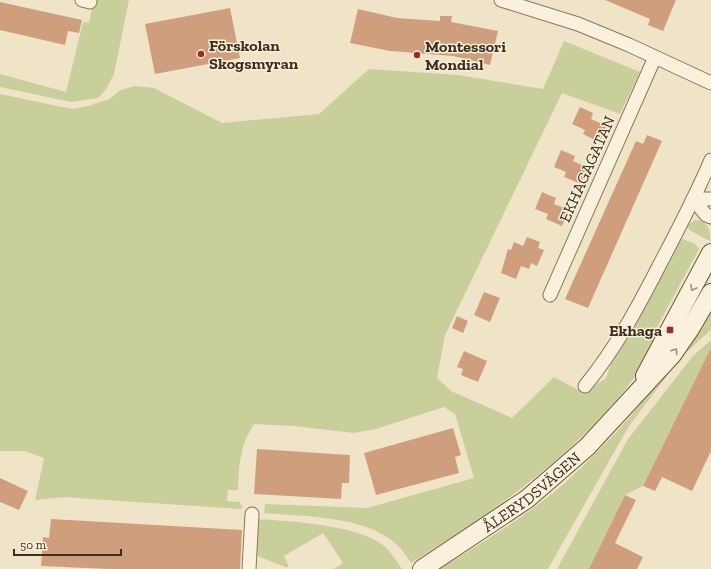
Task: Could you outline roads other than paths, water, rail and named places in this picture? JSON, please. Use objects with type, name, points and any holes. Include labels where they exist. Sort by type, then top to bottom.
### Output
[{"type":"main road","name":"ÅLERYDSVÄGEN","points":[[630,400],[670,330],[711,253]]},
{"type":"main road","name":"ÅLERYDSVÄGEN","points":[[422,569],[527,499],[588,447],[672,356],[711,293]]},
{"type":"street","points":[[502,0],[578,24],[711,83]]},
{"type":"street","name":"EKHAGAGATAN","points":[[550,295],[655,57]]},
{"type":"street","points":[[585,386],[620,339],[693,199],[711,160]]},
{"type":"street","points":[[693,199],[711,199]]},
{"type":"street","points":[[693,199],[706,215],[711,217]]},
{"type":"street","points":[[250,569],[252,514]]},
{"type":"place","name":"Förskolan Skogsmyran","points":[[201,54]]},
{"type":"place","name":"Montessori Mondial","points":[[417,55]]},
{"type":"place","name":"Ekhaga","points":[[670,330]]}]
